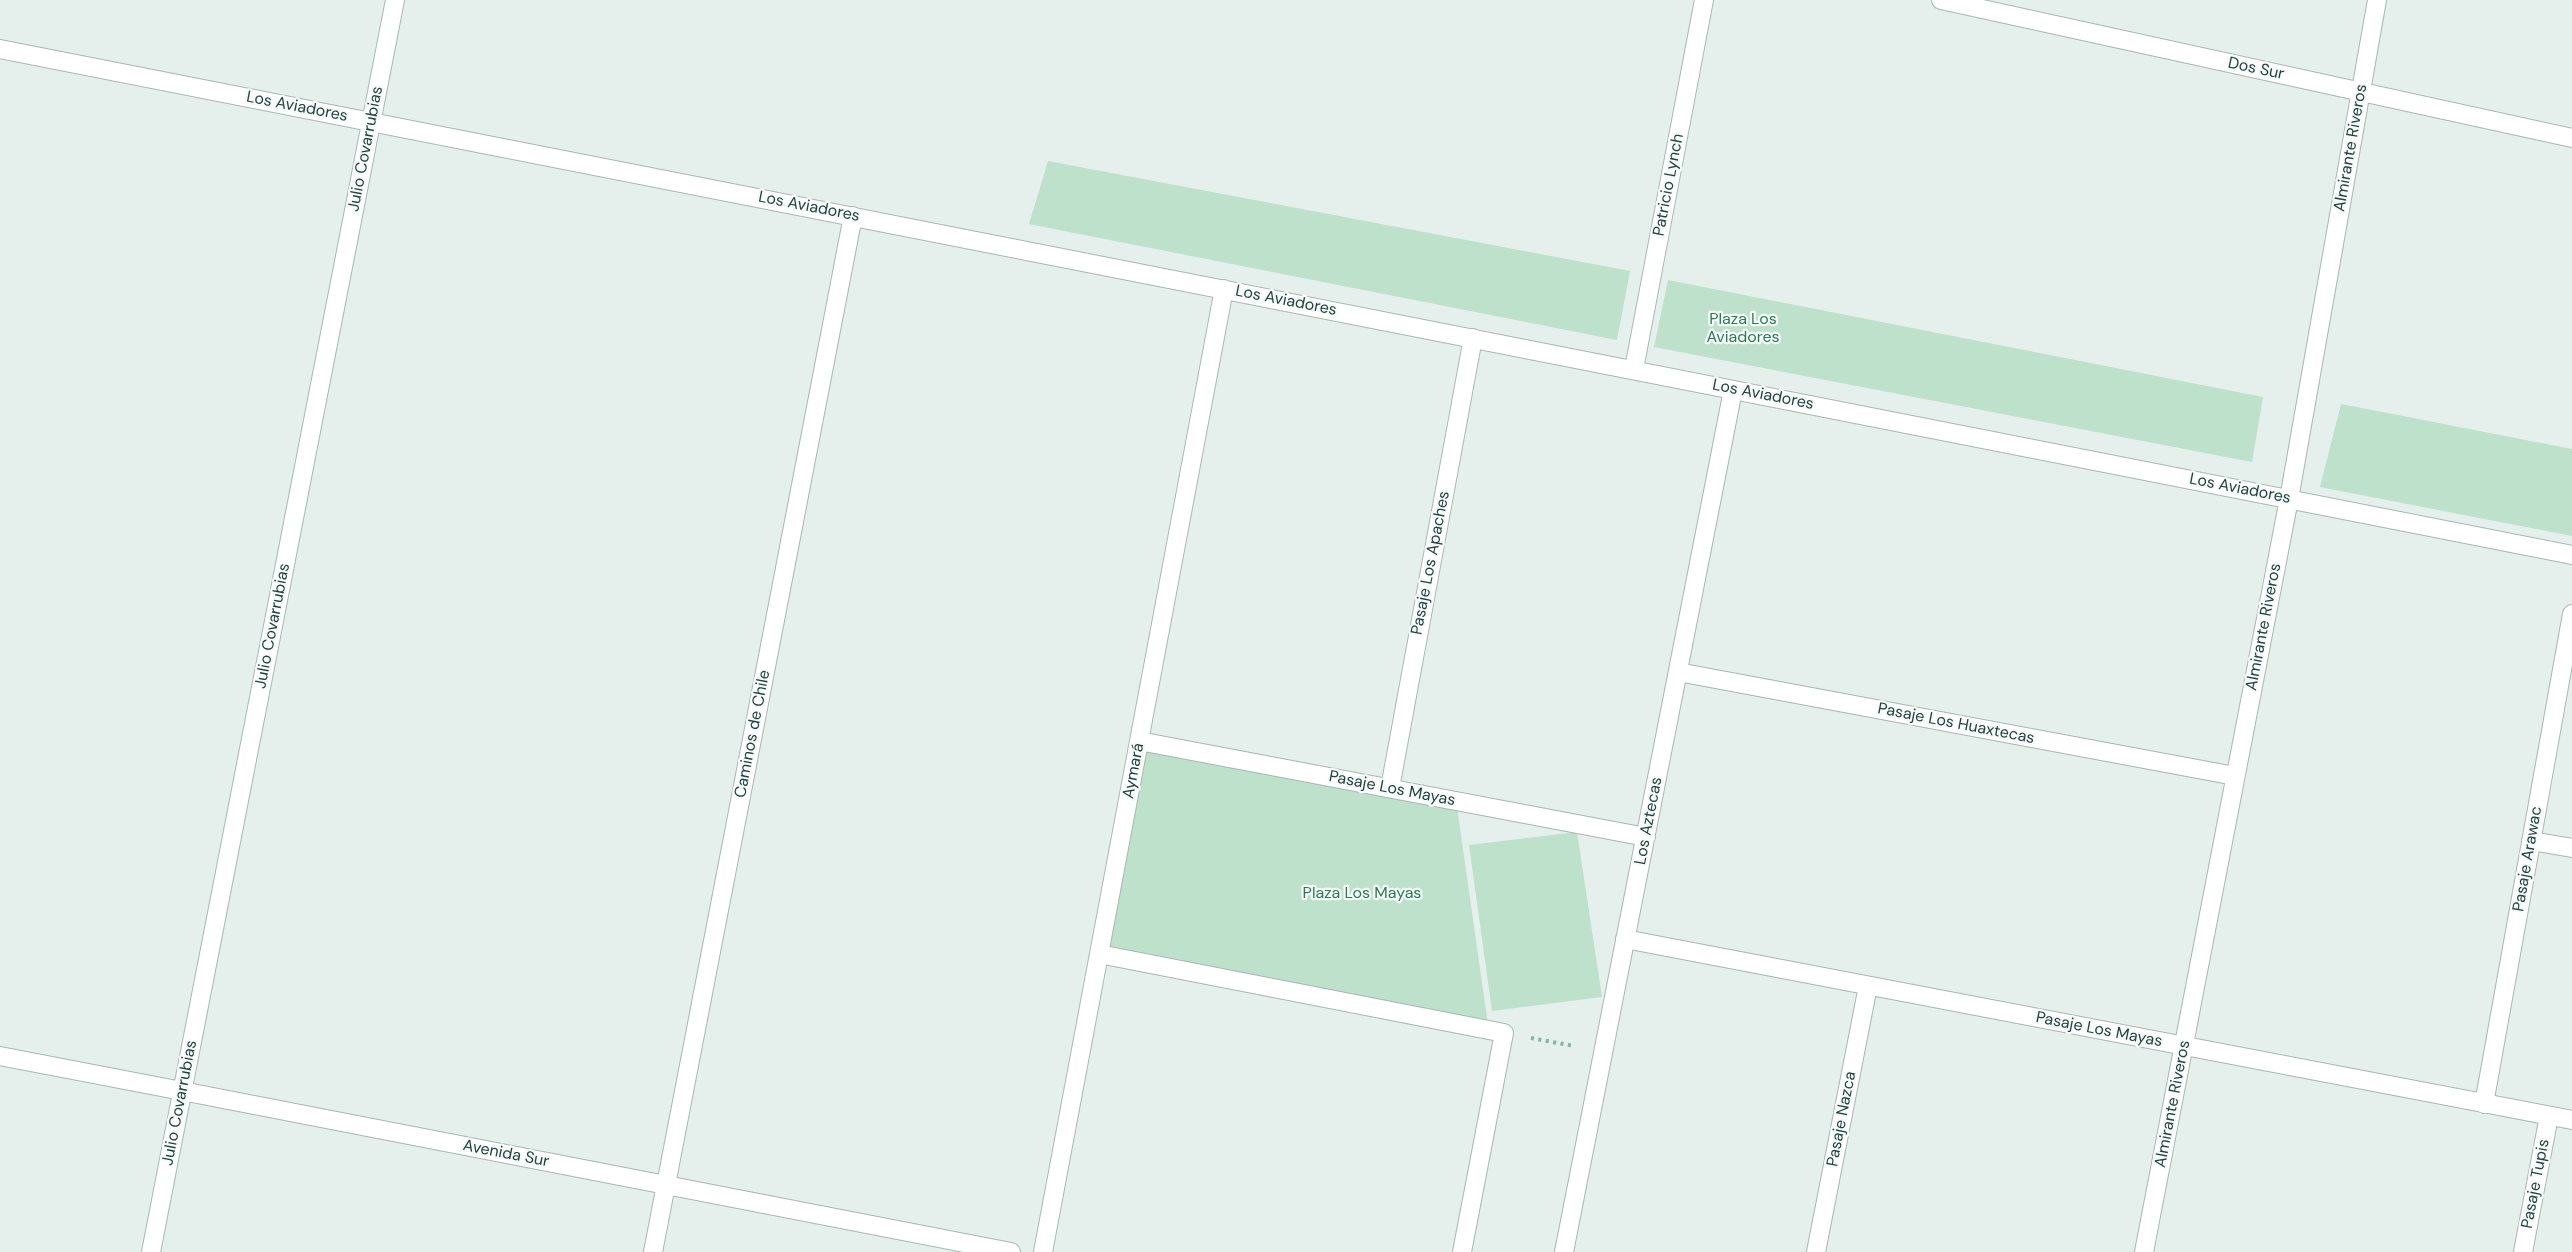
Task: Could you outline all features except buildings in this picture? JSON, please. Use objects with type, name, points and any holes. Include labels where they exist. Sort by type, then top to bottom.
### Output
[{"type":"street","name":"Julio Covarrubias","points":[[151,1252],[395,0]]},
{"type":"street","name":"Patricio Lynch","points":[[1634,369],[1704,0]]},
{"type":"street","name":"Dos Sur","points":[[1941,0],[2572,138]]},
{"type":"street","name":"Almirante Riveros","points":[[2144,1252],[2289,499],[2378,0]]},
{"type":"street","name":"Los Aviadores","points":[[0,49],[2572,555]]},
{"type":"street","name":"Caminos de Chile","points":[[653,1252],[854,216]]},
{"type":"street","name":"Aymará","points":[[1043,1252],[1224,289]]},
{"type":"street","name":"Pasaje Los Apaches","points":[[1390,788],[1473,338]]},
{"type":"street","name":"Los Aztecas","points":[[1564,1252],[1733,390]]},
{"type":"street","name":"Pasaje Arawac","points":[[2484,1104],[2572,614]]},
{"type":"street","name":"Pasaje Los Huaxtecas","points":[[1677,672],[2235,776]]},
{"type":"street","name":"Pasaje Los Mayas","points":[[1139,741],[1646,837]]},
{"type":"street","points":[[2531,841],[2572,848]]},
{"type":"street","name":"Pasaje Los Mayas","points":[[1625,939],[2572,1120]]},
{"type":"street","points":[[1099,954],[1504,1032],[1462,1252]]},
{"type":"street","name":"Pasaje Nazca","points":[[1816,1252],[1868,986]]},
{"type":"street","name":"Avenida Sur","points":[[0,1056],[1011,1252]]},
{"type":"street","name":"Pasaje Tupis","points":[[2523,1252],[2549,1116]]},
{"type":"path","points":[[1504,1032],[1603,1052]]},
{"type":"green space","points":[[1048,161],[1630,271],[1617,340],[1029,224]]},
{"type":"green space","name":"Plaza Los Aviadores","points":[[1668,280],[2263,397],[2252,462],[1654,347]]},
{"type":"green space","points":[[2341,404],[2572,449],[2572,536],[2320,487]]},
{"type":"green space","name":"Plaza Los Mayas","points":[[1145,748],[1457,807],[1488,1025],[1107,948]]},
{"type":"green space","points":[[1577,832],[1602,997],[1492,1011],[1469,845]]}]
